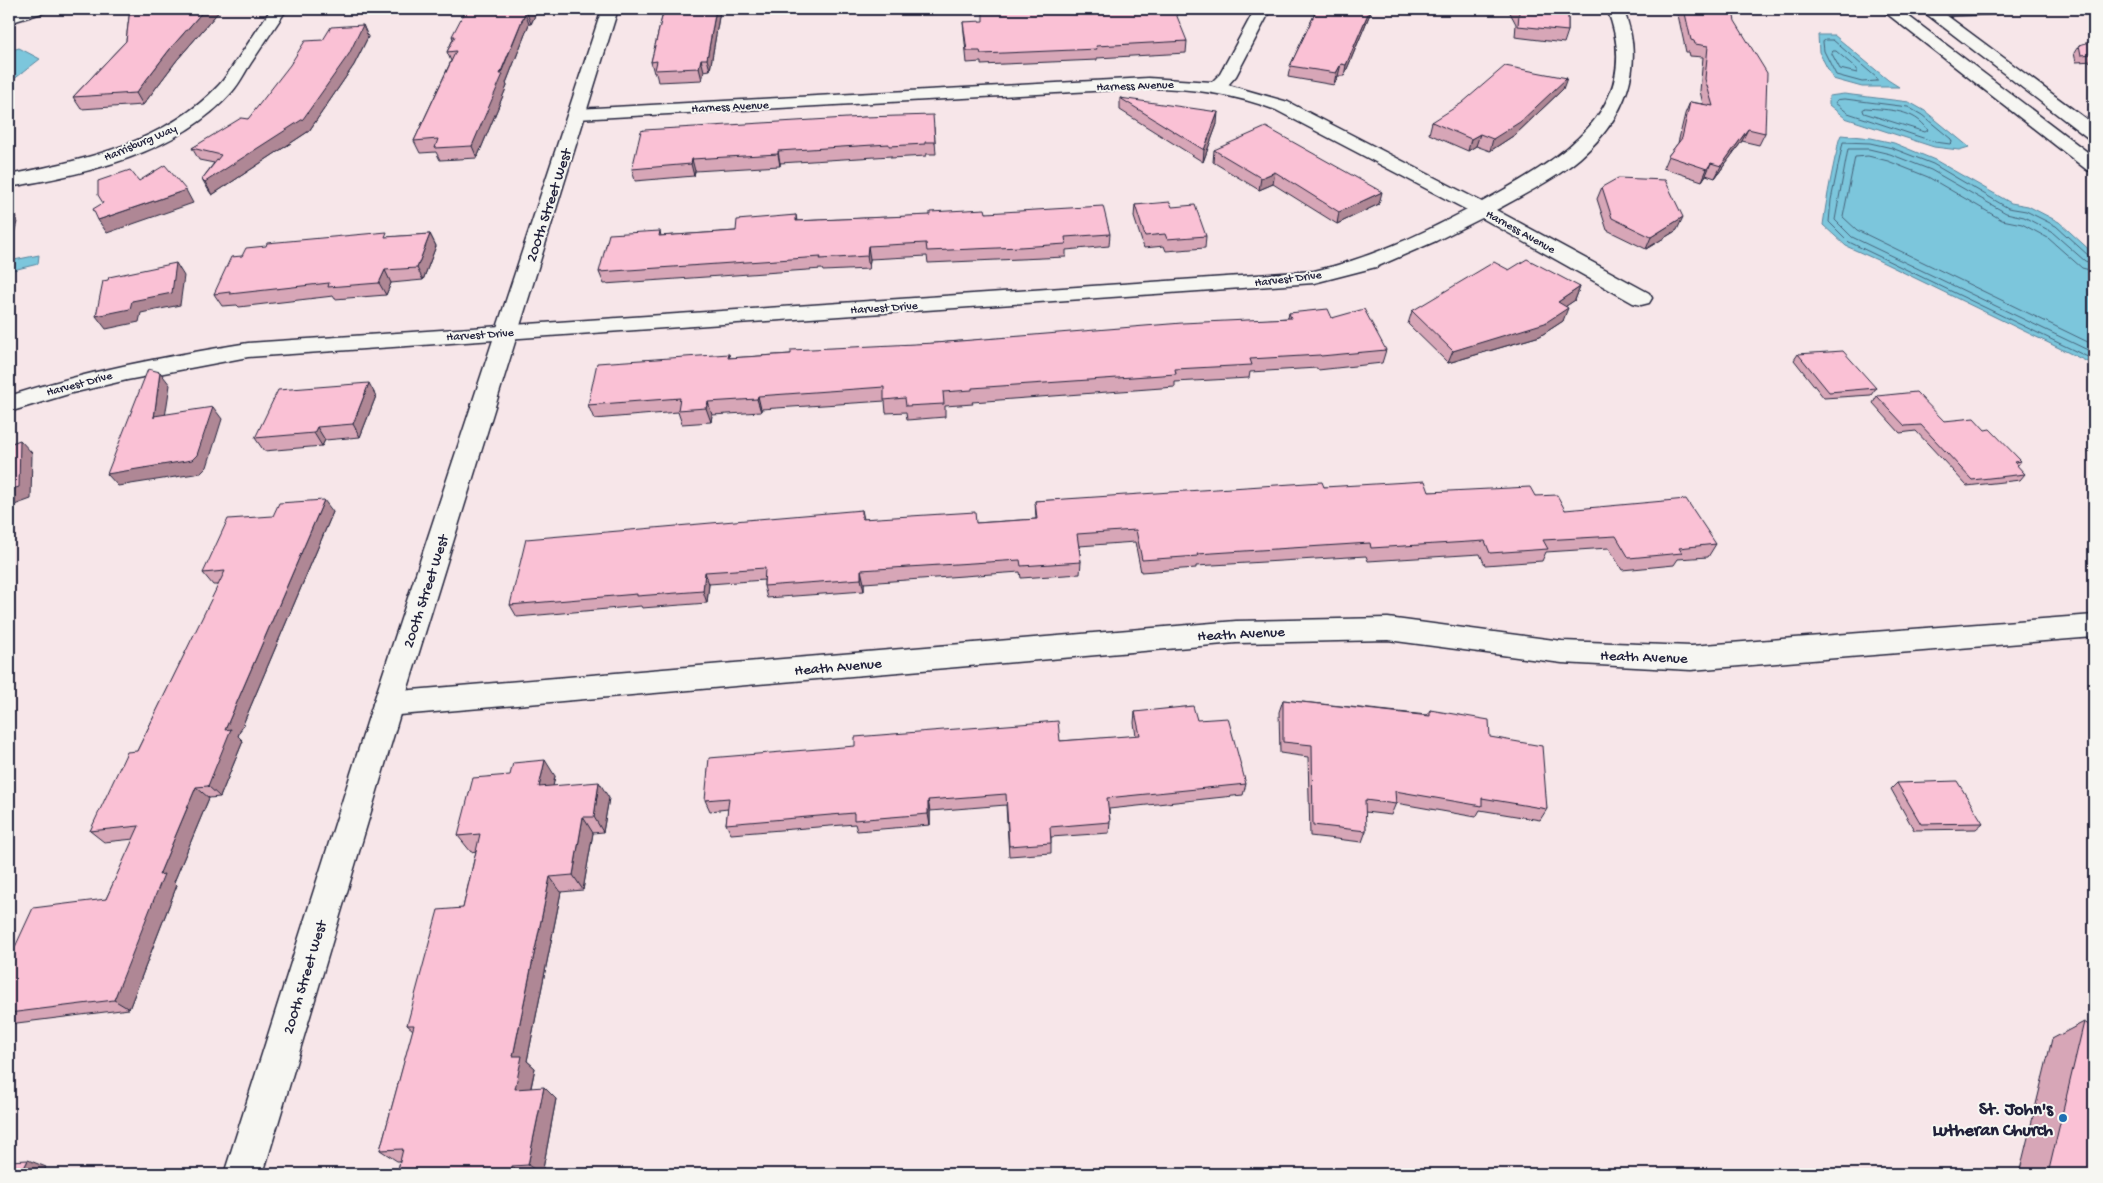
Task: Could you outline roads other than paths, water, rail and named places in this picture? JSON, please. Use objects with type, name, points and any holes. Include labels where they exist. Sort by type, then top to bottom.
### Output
[{"type":"street","points":[[9,18],[39,9]]},
{"type":"street","name":"Harrisburg Way","points":[[9,181],[62,170],[112,156],[156,138],[192,118],[218,97],[227,87],[279,9]]},
{"type":"street","name":"200th Street West","points":[[242,1174],[388,704],[610,9]]},
{"type":"street","points":[[1218,87],[1227,76],[1262,9]]},
{"type":"street","name":"Harvest Drive","points":[[9,404],[105,376],[207,356],[288,347],[1314,277],[1368,264],[1483,211],[1565,161],[1592,136],[1607,116],[1617,98],[1625,72],[1626,44],[1615,9]]},
{"type":"street","points":[[1889,9],[2094,166]]},
{"type":"street","points":[[1930,10],[1996,9]]},
{"type":"street","points":[[1930,10],[2094,134]]},
{"type":"street","name":"Harness Avenue","points":[[577,114],[1148,83],[1175,83],[1218,87],[1261,98],[1282,106],[1483,211],[1642,298]]},
{"type":"street","name":"Heath Avenue","points":[[388,704],[1236,632],[1388,629],[1562,652],[1691,658],[2094,626]]},
{"type":"water","points":[[1818,35],[1834,35],[1899,87],[1862,87],[1833,79],[1819,52]]},
{"type":"water","points":[[19,48],[40,59],[13,80],[9,80],[9,51]]},
{"type":"water","points":[[1844,94],[1909,102],[1925,111],[1969,147],[1959,150],[1934,147],[1845,118],[1829,105],[1829,96]]},
{"type":"water","points":[[1841,135],[1871,138],[1894,143],[1935,160],[2011,203],[2028,206],[2059,222],[2094,254],[2094,365],[1846,246],[1823,225],[1831,175]]},
{"type":"water","points":[[39,255],[38,264],[9,271],[9,261]]},
{"type":"place","name":"St. John's Lutheran Church","points":[[2063,1118]]}]
